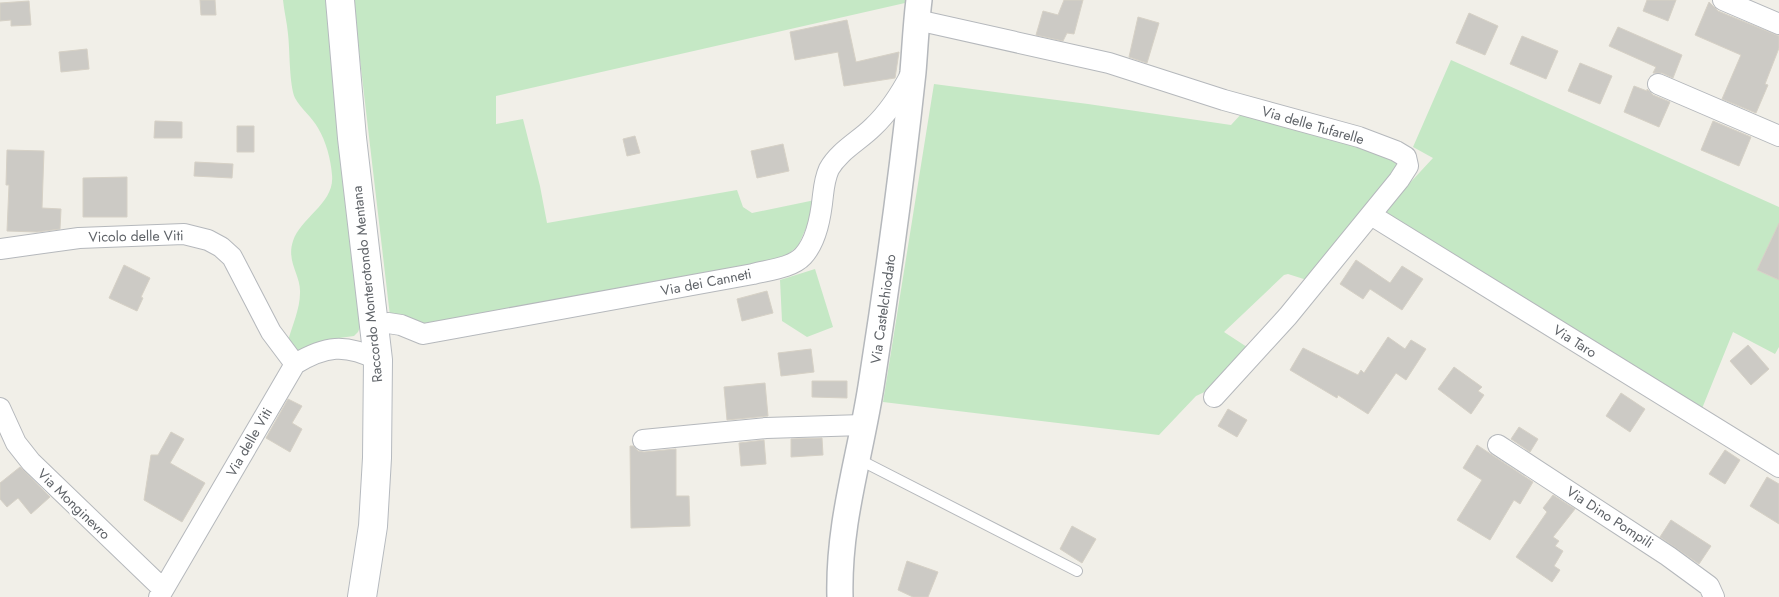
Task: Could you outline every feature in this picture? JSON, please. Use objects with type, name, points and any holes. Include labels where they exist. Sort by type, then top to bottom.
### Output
[{"type":"main road","name":"Raccordo Monterotondo Mentana","points":[[340,0],[352,138],[378,360],[377,458],[373,526],[362,597]]},
{"type":"street","points":[[1723,0],[1779,24]]},
{"type":"street","name":"Via Castelchiodato","points":[[840,597],[844,521],[872,383],[894,228],[913,70],[918,10]]},
{"type":"street","name":"Via delle Tufarelle","points":[[918,10],[1109,63],[1224,100],[1359,137],[1396,151],[1406,157],[1408,166],[1404,174],[1288,316],[1214,397]]},
{"type":"street","name":"Via dei Canneti","points":[[388,323],[401,325],[423,334],[753,274],[794,262],[806,252],[815,235],[825,182],[831,166],[881,119],[901,92],[913,70]]},
{"type":"street","points":[[1658,84],[1779,136]]},
{"type":"street","name":"Via Taro","points":[[1371,215],[1779,468]]},
{"type":"street","name":"Vicolo delle Viti","points":[[0,249],[79,238],[184,234],[208,240],[221,247],[232,257],[271,332],[295,364]]},
{"type":"street","points":[[295,364],[317,352],[335,348],[358,351],[378,360]]},
{"type":"street","name":"Via delle Viti","points":[[161,593],[295,364]]},
{"type":"street","name":"Via Monginevro","points":[[0,408],[16,443],[31,462],[161,593]]},
{"type":"street","points":[[643,440],[766,428],[863,425]]},
{"type":"street","name":"Via Dino Pompili","points":[[1498,445],[1668,556],[1709,586],[1714,597]]},
{"type":"lane","points":[[856,458],[1078,571]]},
{"type":"green space","points":[[283,0],[329,0],[362,322],[354,336],[332,339],[298,353],[288,341],[300,299],[300,286],[292,262],[291,249],[297,232],[328,194],[332,185],[332,175],[328,151],[321,133],[313,120],[297,102],[293,92],[288,30]]},
{"type":"green space","points":[[353,0],[906,0],[905,3],[496,96],[496,124],[523,119],[547,223],[737,190],[743,207],[752,213],[815,200],[811,217],[798,246],[782,259],[421,329],[390,316]]},
{"type":"green space","points":[[1451,60],[1779,207],[1779,223],[1757,270],[1779,280],[1779,347],[1775,354],[1733,332],[1701,411],[1382,213],[1433,158],[1413,147]]},
{"type":"green space","points":[[934,84],[1231,125],[1243,112],[1391,155],[1396,162],[1398,170],[1310,281],[1288,274],[1284,275],[1224,332],[1250,349],[1215,387],[1196,396],[1159,435],[883,402]]},
{"type":"green space","points":[[815,269],[833,327],[807,337],[782,321],[780,280]]},
{"type":"building","points":[[200,0],[215,0],[216,15],[201,15]]},
{"type":"building","points":[[1064,0],[1083,0],[1074,34],[1067,33],[1063,41],[1036,35],[1043,11],[1058,15]]},
{"type":"building","points":[[1647,0],[1676,0],[1668,21],[1643,11]]},
{"type":"building","points":[[29,1],[31,25],[11,26],[11,20],[0,21],[0,3]]},
{"type":"building","points":[[1709,2],[1718,11],[1779,36],[1779,48],[1765,84],[1768,85],[1756,113],[1722,99],[1741,55],[1695,35]]},
{"type":"building","points":[[1469,13],[1498,26],[1485,55],[1456,43]]},
{"type":"building","points":[[1138,17],[1159,23],[1147,63],[1129,57]]},
{"type":"building","points":[[847,20],[856,62],[899,52],[895,78],[844,86],[838,52],[795,60],[790,32]]},
{"type":"building","points":[[1618,27],[1682,55],[1673,78],[1662,73],[1653,73],[1656,67],[1609,46]]},
{"type":"building","points":[[1522,36],[1558,51],[1546,79],[1510,64]]},
{"type":"building","points":[[87,49],[89,69],[61,72],[59,52]]},
{"type":"building","points":[[1580,63],[1612,76],[1600,104],[1568,91]]},
{"type":"building","points":[[1634,86],[1647,91],[1647,89],[1653,95],[1670,102],[1659,127],[1624,112]]},
{"type":"building","points":[[155,121],[182,122],[182,138],[154,138]]},
{"type":"building","points":[[1713,121],[1751,137],[1739,166],[1701,150]]},
{"type":"building","points":[[237,126],[254,126],[254,152],[237,152]]},
{"type":"building","points":[[635,136],[640,153],[627,156],[623,139]]},
{"type":"building","points":[[783,144],[789,171],[757,178],[751,151]]},
{"type":"building","points":[[7,150],[44,151],[42,208],[61,209],[60,229],[37,232],[7,231],[9,185],[6,185]]},
{"type":"building","points":[[195,162],[233,164],[232,178],[194,176]]},
{"type":"building","points":[[127,177],[127,217],[83,217],[83,178]]},
{"type":"building","points":[[1779,223],[1779,280],[1757,270]]},
{"type":"building","points":[[1356,260],[1390,283],[1402,266],[1423,279],[1402,310],[1370,289],[1363,299],[1340,284]]},
{"type":"building","points":[[124,265],[150,278],[137,311],[109,298]]},
{"type":"building","points":[[767,291],[773,313],[742,321],[737,299]]},
{"type":"building","points":[[1388,337],[1405,349],[1411,340],[1426,349],[1406,380],[1396,373],[1368,414],[1338,395],[1337,398],[1290,370],[1303,348],[1358,375],[1361,370],[1364,373]]},
{"type":"building","points":[[1748,345],[1769,369],[1751,385],[1730,361]]},
{"type":"building","points":[[811,349],[814,372],[781,376],[778,353]]},
{"type":"building","points":[[1454,367],[1482,387],[1478,391],[1484,395],[1471,414],[1438,389]]},
{"type":"building","points":[[812,381],[847,381],[847,398],[812,397]]},
{"type":"building","points":[[765,383],[768,416],[727,420],[724,387]]},
{"type":"building","points":[[1621,393],[1645,409],[1630,432],[1606,416]]},
{"type":"building","points":[[288,399],[302,406],[292,423],[302,429],[290,452],[266,438]]},
{"type":"building","points":[[1228,409],[1247,420],[1237,437],[1218,426]]},
{"type":"building","points":[[1519,427],[1538,439],[1530,452],[1511,439]]},
{"type":"building","points":[[171,432],[184,439],[170,463],[205,483],[182,522],[144,500],[151,455],[158,455]]},
{"type":"building","points":[[822,438],[823,455],[791,457],[791,439]]},
{"type":"building","points":[[764,440],[766,464],[741,466],[739,443]]},
{"type":"building","points":[[1477,445],[1533,482],[1520,504],[1514,500],[1490,540],[1457,520],[1482,480],[1463,468]]},
{"type":"building","points":[[630,446],[644,452],[676,449],[676,496],[689,496],[690,526],[631,528]]},
{"type":"building","points":[[1725,450],[1740,460],[1725,484],[1709,474]]},
{"type":"building","points":[[20,467],[50,497],[31,514],[18,498],[7,507],[0,499],[0,483]]},
{"type":"building","points":[[1767,477],[1779,484],[1779,524],[1750,506]]},
{"type":"building","points":[[1553,495],[1575,509],[1553,537],[1559,541],[1555,546],[1563,551],[1554,566],[1560,570],[1552,582],[1516,557],[1547,512],[1543,508]]},
{"type":"building","points":[[1671,520],[1711,546],[1699,564],[1660,537]]},
{"type":"building","points":[[1072,526],[1096,539],[1082,563],[1060,549]]},
{"type":"building","points":[[907,561],[938,572],[928,597],[913,597],[898,590]]}]
